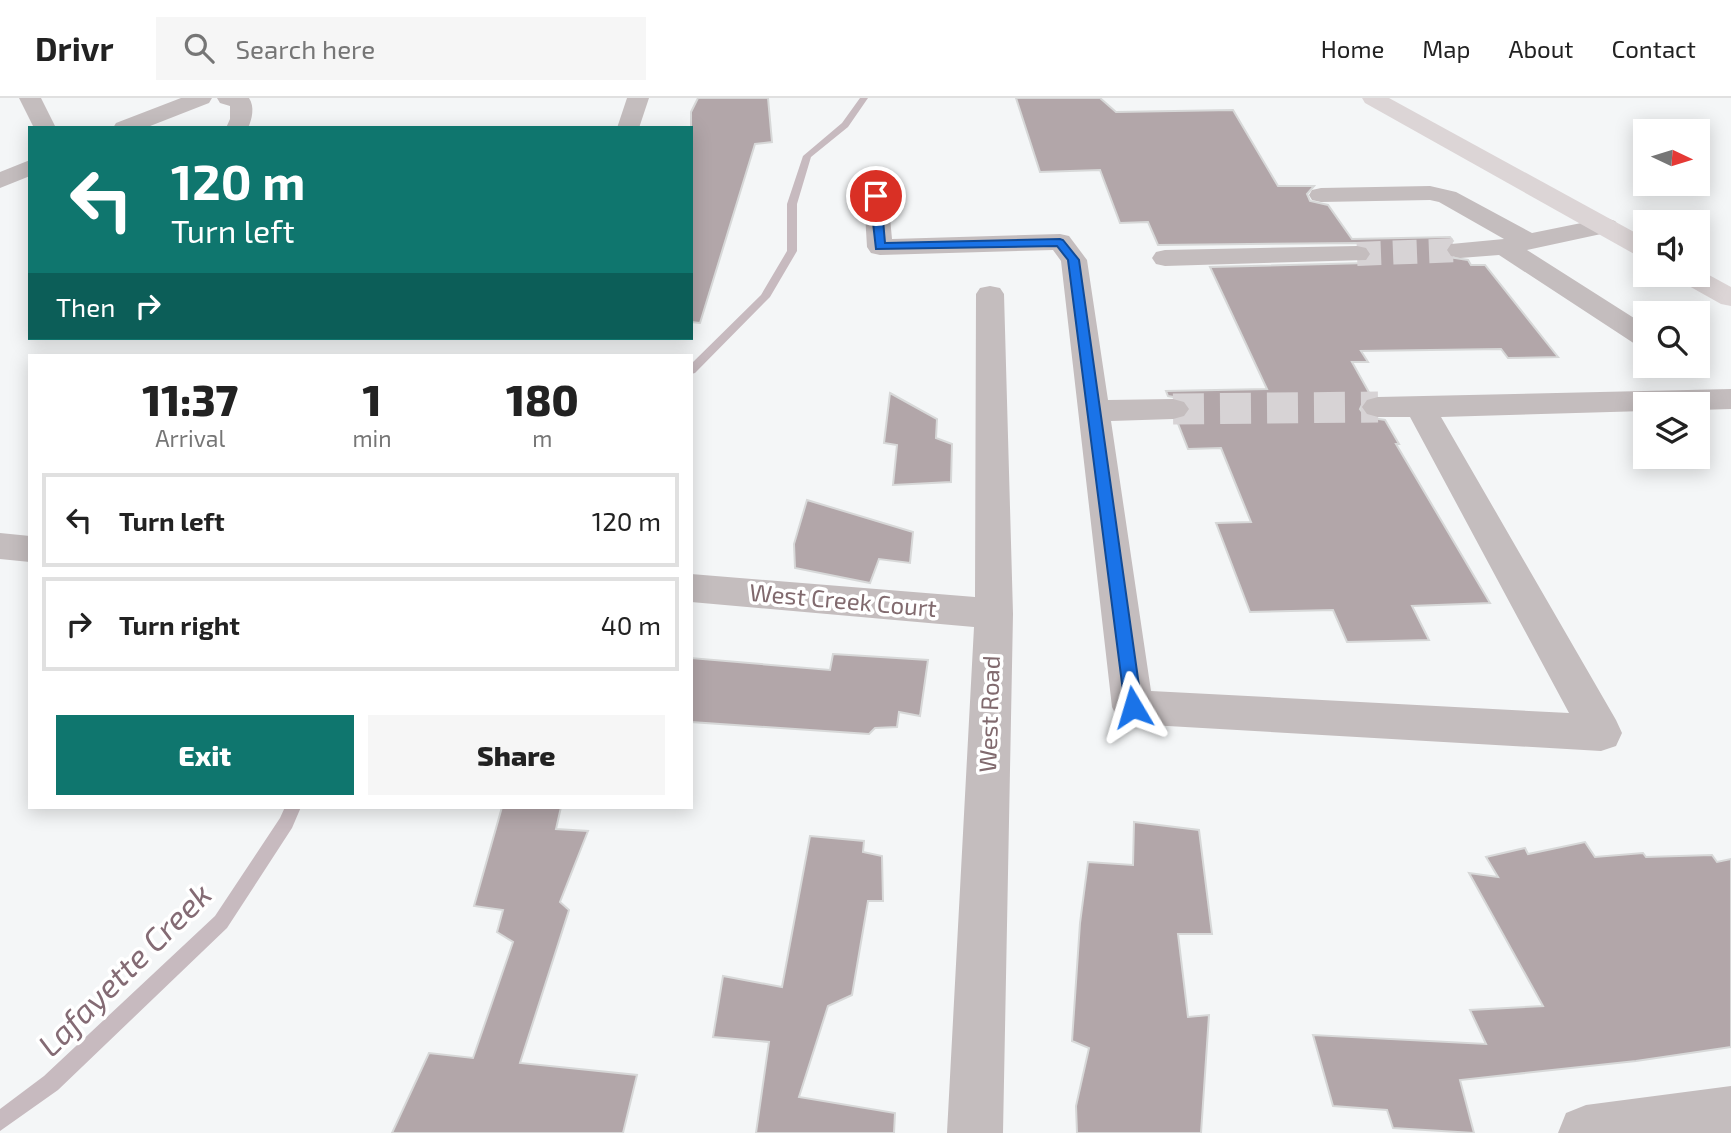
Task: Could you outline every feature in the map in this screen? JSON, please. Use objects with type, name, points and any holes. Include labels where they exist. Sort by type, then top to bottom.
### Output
[{"type":"main road","points":[[1373,98],[1633,242]]},
{"type":"main road","points":[[1710,287],[1731,299]]},
{"type":"street","points":[[30,98],[44,126]]},
{"type":"street","points":[[129,126],[201,98]]},
{"type":"street","points":[[228,98],[241,102],[241,120],[238,126]]},
{"type":"street","points":[[629,126],[638,98]]},
{"type":"street","points":[[0,181],[28,168]]},
{"type":"street","points":[[1321,195],[1438,195],[1516,244],[1633,329]]},
{"type":"street","points":[[876,196],[880,247],[1060,242],[1074,260],[1133,707],[1601,733],[1420,407]]},
{"type":"street","points":[[1460,250],[1516,244],[1606,226]]},
{"type":"street","points":[[1165,258],[1357,254]]},
{"type":"street","name":"West Road","points":[[975,1133],[994,614],[990,294]]},
{"type":"street","points":[[1378,407],[1731,399]]},
{"type":"street","points":[[1094,411],[1173,409]]},
{"type":"street","points":[[0,546],[28,549]]},
{"type":"street","name":"West Creek Court","points":[[693,588],[994,614]]},
{"type":"street","points":[[1586,1133],[1731,1113]]},
{"type":"building","points":[[698,98],[768,98],[772,142],[755,144],[700,323],[693,322],[691,112]]},
{"type":"building","points":[[1016,98],[1100,98],[1116,112],[1233,110],[1278,186],[1314,186],[1307,194],[1310,201],[1328,205],[1352,239],[1450,237],[1453,241],[1445,249],[1449,257],[1468,260],[1471,265],[1485,265],[1558,357],[1508,358],[1501,349],[1361,351],[1368,362],[1352,362],[1371,396],[1365,398],[1360,409],[1366,417],[1385,420],[1399,444],[1396,444],[1490,603],[1412,606],[1429,640],[1347,642],[1333,610],[1250,612],[1216,523],[1251,522],[1221,448],[1188,449],[1177,421],[1186,418],[1191,407],[1185,399],[1168,396],[1166,391],[1267,389],[1210,267],[1366,263],[1372,253],[1367,245],[1357,243],[1158,245],[1148,222],[1120,223],[1100,170],[1040,172]]},
{"type":"building","points":[[890,393],[937,419],[936,438],[952,444],[951,482],[893,485],[897,445],[884,443]]},
{"type":"building","points":[[807,500],[913,532],[910,563],[879,559],[870,583],[795,568],[794,544]]},
{"type":"building","points":[[833,654],[928,660],[920,716],[899,712],[897,727],[875,728],[869,734],[693,722],[693,658],[830,670]]},
{"type":"building","points":[[501,809],[561,809],[556,829],[588,831],[560,902],[569,910],[520,1063],[637,1075],[623,1133],[392,1133],[429,1053],[473,1058],[513,942],[497,932],[503,910],[474,906]]},
{"type":"building","points":[[1134,822],[1199,830],[1212,934],[1178,934],[1188,1017],[1209,1015],[1201,1133],[1077,1133],[1076,1106],[1089,1048],[1072,1041],[1080,923],[1088,862],[1133,865]]},
{"type":"building","points":[[810,836],[864,841],[863,852],[882,856],[883,901],[868,901],[852,995],[828,1006],[799,1097],[895,1113],[894,1133],[756,1133],[769,1042],[713,1037],[723,976],[782,987]]},
{"type":"building","points":[[1585,842],[1595,857],[1643,853],[1646,857],[1712,855],[1717,862],[1731,859],[1731,1047],[1636,1061],[1460,1080],[1474,1133],[1393,1128],[1387,1110],[1333,1106],[1313,1035],[1486,1044],[1470,1010],[1543,1006],[1469,873],[1498,877],[1486,857],[1525,848],[1528,854]]},
{"type":"waterway","name":"Lafayette Creek","points":[[693,369],[765,297],[792,251],[792,204],[807,156],[845,125],[864,98]]},
{"type":"waterway","name":"Lafayette Creek","points":[[0,1121],[51,1083],[221,922],[286,823],[292,809]]},
{"type":"tunnel","points":[[1357,254],[1460,250]]},
{"type":"tunnel","points":[[1173,409],[1378,407]]},
{"type":"route","points":[[876,196],[880,247],[1060,242],[1074,260],[1133,707]]}]
